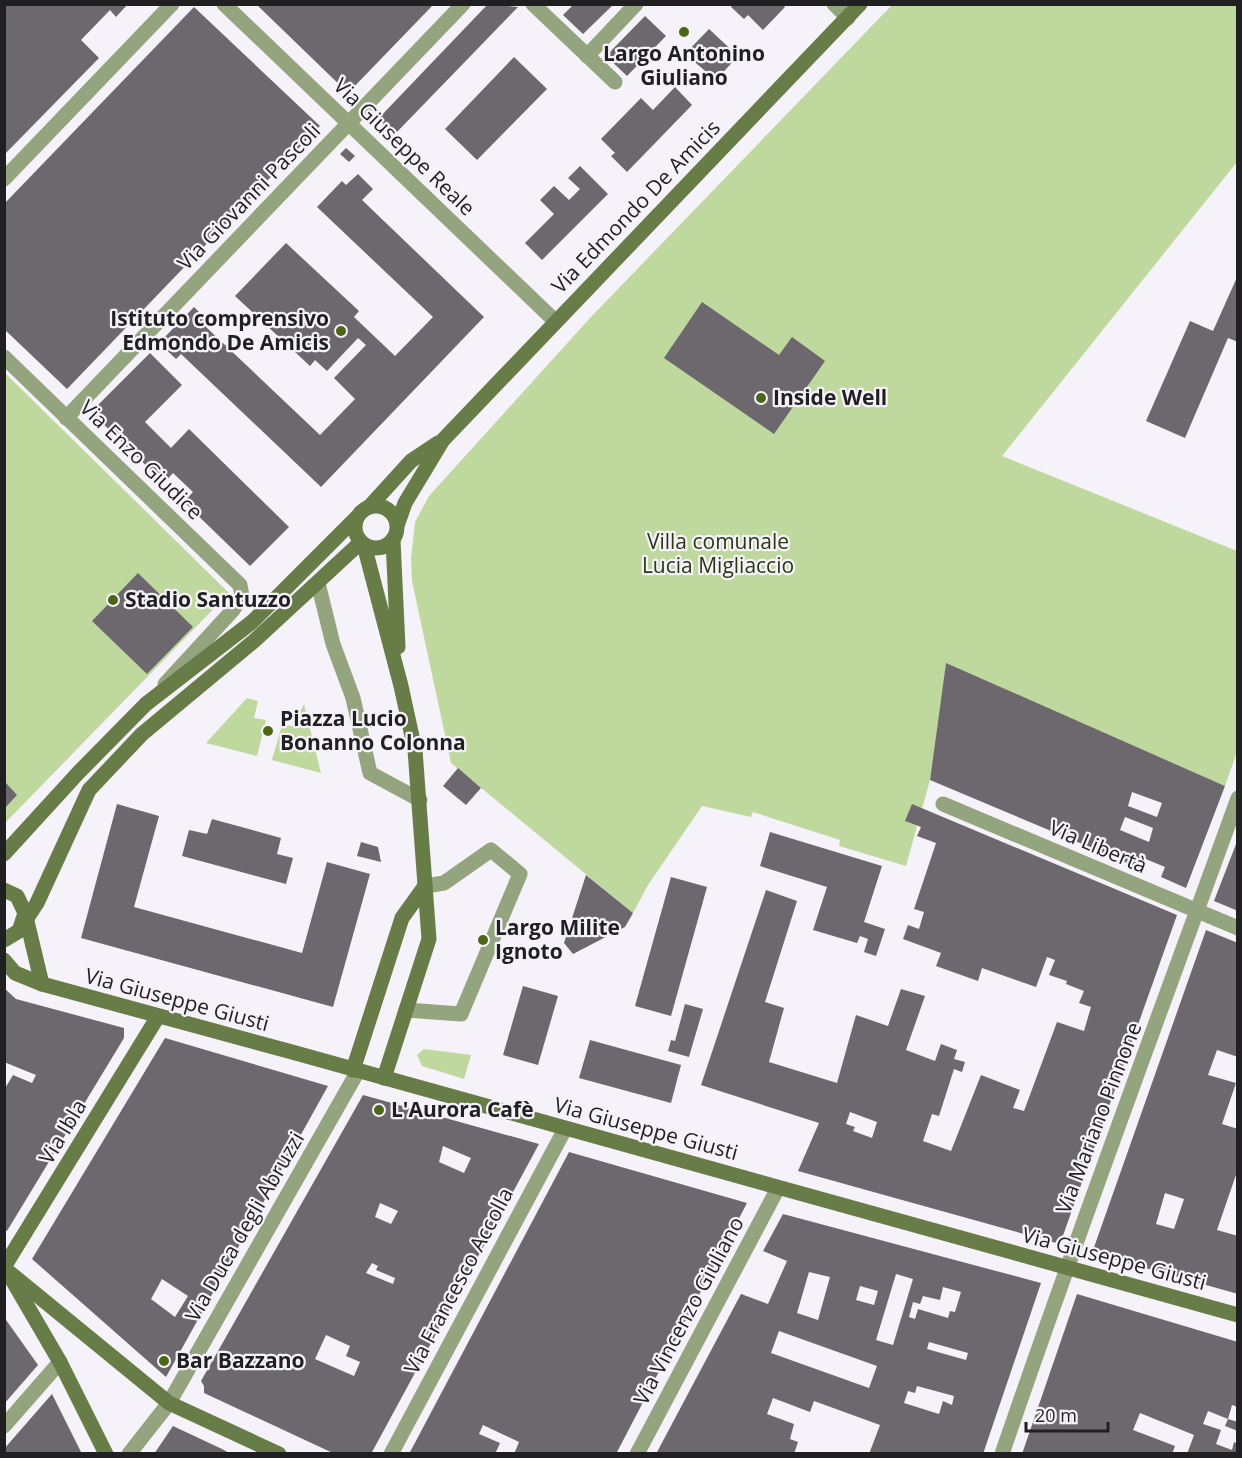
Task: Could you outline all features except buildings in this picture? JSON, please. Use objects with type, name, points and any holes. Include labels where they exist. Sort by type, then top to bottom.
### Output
[{"type":"main road","name":"Via Edmondo De Amicis","points":[[443,440],[860,4]]},
{"type":"main road","points":[[4,854],[78,773],[146,704],[252,622],[370,506],[411,461],[443,440]]},
{"type":"main road","points":[[401,686],[393,540],[414,487],[443,440]]},
{"type":"main road","points":[[370,506],[388,508],[398,523]]},
{"type":"main road","points":[[356,518],[356,535],[363,544],[401,686],[415,750],[429,939],[384,1078]]},
{"type":"main road","points":[[363,544],[375,548],[385,547],[393,540]]},
{"type":"main road","points":[[4,940],[19,931],[89,790],[142,734],[254,641],[363,544]]},
{"type":"main road","points":[[356,1070],[402,918],[425,886]]},
{"type":"main road","points":[[4,890],[17,896],[42,984]]},
{"type":"main road","name":"Via Giuseppe Giusti","points":[[4,960],[15,973],[42,984],[156,1018],[356,1070],[1238,1315]]},
{"type":"main road","name":"Via Ibla","points":[[4,1268],[156,1018]]},
{"type":"main road","points":[[4,1268],[60,1362],[106,1454]]},
{"type":"main road","points":[[4,1268],[169,1403],[279,1454]]},
{"type":"street","points":[[4,178],[172,4]]},
{"type":"street","name":"Via Giuseppe Reale","points":[[224,4],[555,321]]},
{"type":"street","name":"Via Giovanni Pascoli","points":[[66,418],[463,4]]},
{"type":"street","points":[[587,56],[636,4]]},
{"type":"street","points":[[834,4],[848,18]]},
{"type":"street","points":[[542,8],[615,82]]},
{"type":"street","name":"Via Enzo Giudice","points":[[4,357],[240,585],[242,596],[233,610],[146,704]]},
{"type":"street","points":[[318,583],[333,644],[353,698],[370,772],[420,800]]},
{"type":"street","name":"Via Mariano Pinnone","points":[[1002,1454],[1066,1268],[1238,798]]},
{"type":"street","name":"Via Libertà","points":[[943,804],[1238,928]]},
{"type":"street","points":[[406,1010],[461,1014],[520,874],[491,850],[444,883],[425,886]]},
{"type":"street","name":"Via Duca degli Abruzzi","points":[[129,1454],[169,1403],[356,1070]]},
{"type":"street","name":"Via Francesco Accolla","points":[[390,1454],[565,1129]]},
{"type":"street","name":"Via Vincenzo Giuliano","points":[[637,1454],[778,1188]]},
{"type":"street","points":[[4,1426],[60,1362]]},
{"type":"green space","name":"Villa comunale Lucia Migliaccio","points":[[892,5],[1237,5],[1237,162],[1002,456],[1237,551],[1238,749],[1225,786],[946,664],[930,780],[922,809],[912,805],[906,821],[917,826],[906,866],[839,846],[840,840],[753,812],[751,817],[702,806],[648,885],[633,913],[451,763],[412,581],[411,559],[415,522],[429,496],[590,318]]},
{"type":"green space","name":"Stadio Santuzzo","points":[[5,373],[229,593],[5,823]]},
{"type":"green space","points":[[247,698],[258,701],[254,718],[266,720],[257,756],[206,743]]},
{"type":"green space","points":[[304,704],[321,773],[272,760],[282,725],[293,726]]},
{"type":"green space","points":[[424,1049],[471,1055],[464,1079],[422,1066],[417,1055]]},
{"type":"place","name":"Largo Antonino Giuliano","points":[[684,32]]},
{"type":"place","name":"Istituto comprensivo Edmondo De Amicis","points":[[341,331]]},
{"type":"place","name":"Inside Well","points":[[761,398]]},
{"type":"place","name":"Stadio Santuzzo","points":[[113,600]]},
{"type":"place","name":"Piazza Lucio Bonanno Colonna","points":[[268,731]]},
{"type":"place","name":"Largo Milite Ignoto","points":[[483,940]]},
{"type":"place","name":"L'Aurora Cafè","points":[[379,1110]]},
{"type":"place","name":"Bar Bazzano","points":[[164,1361]]}]
